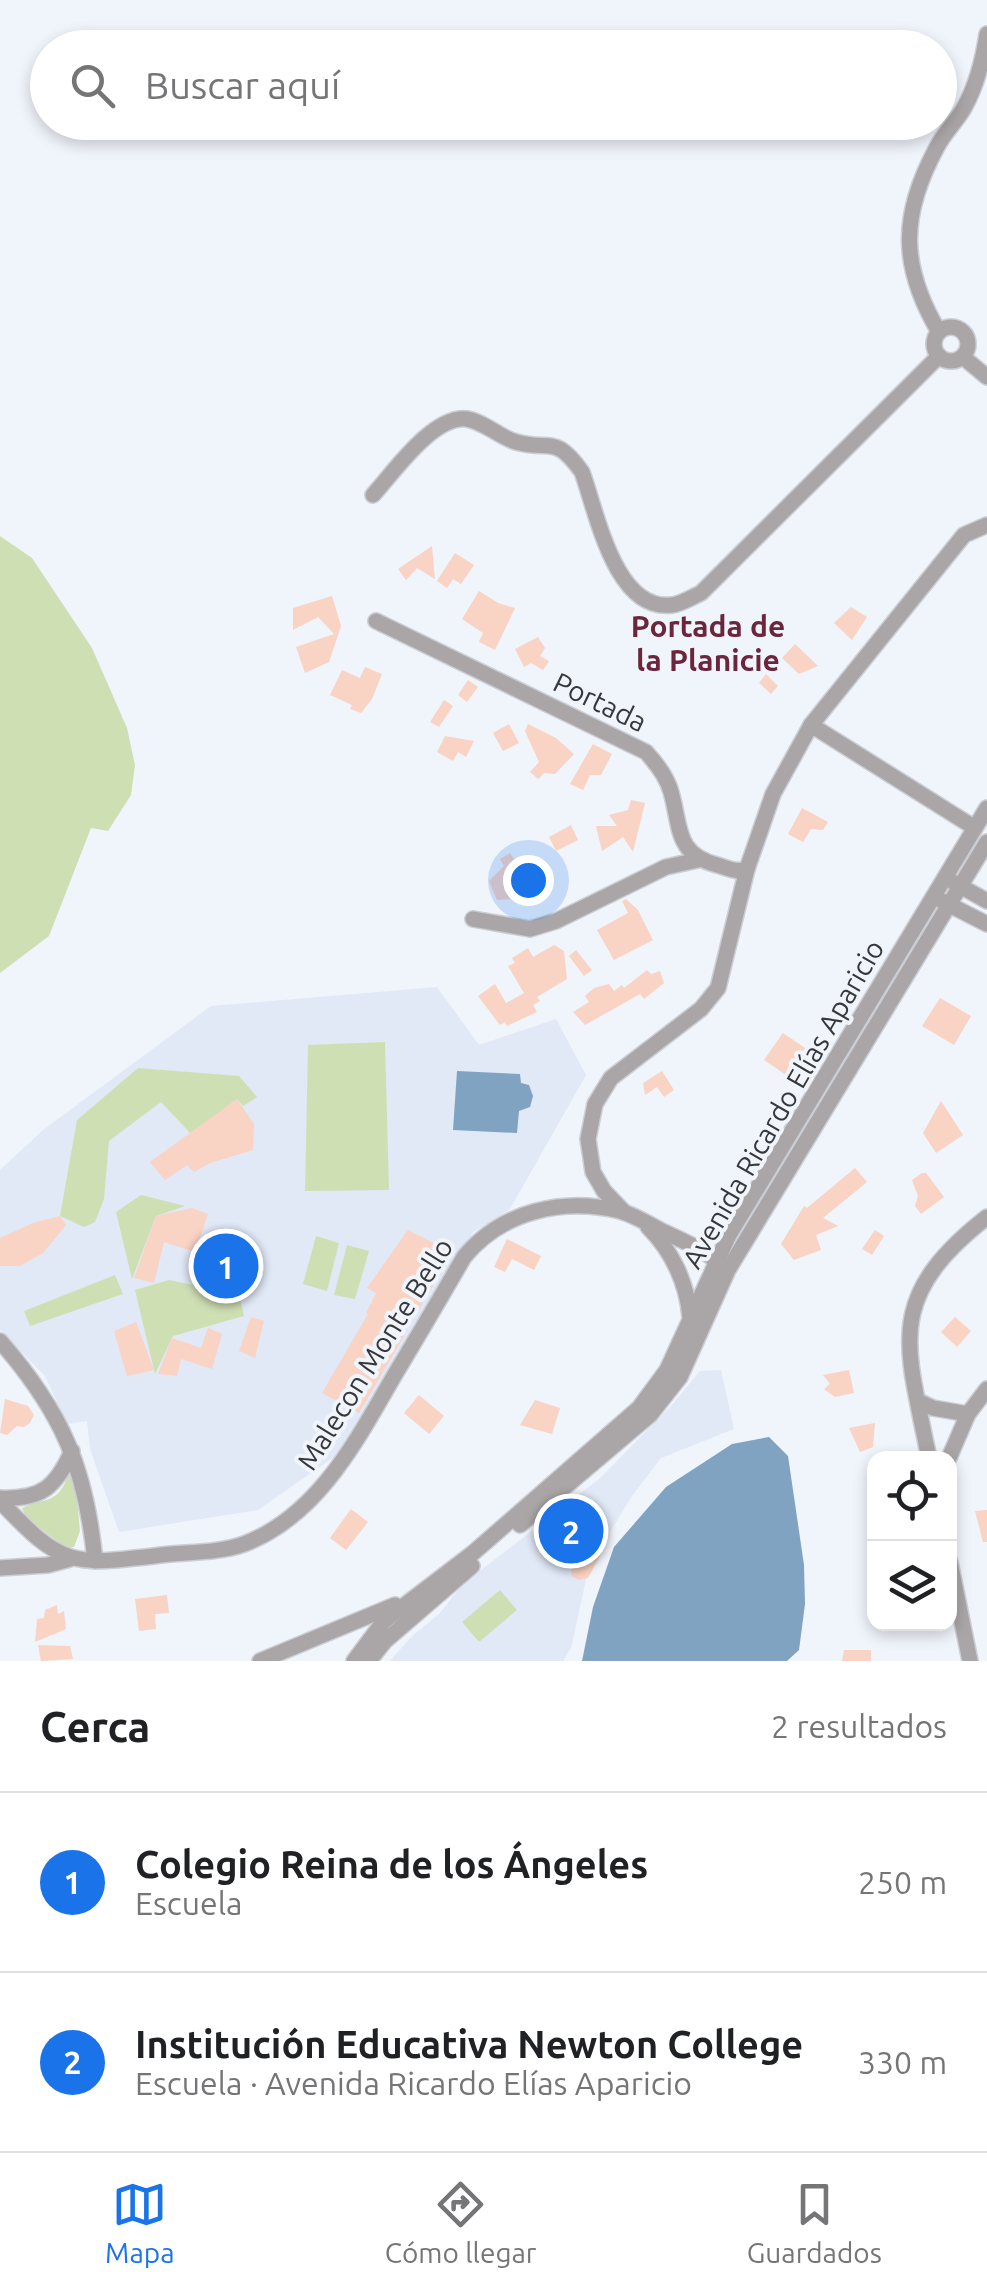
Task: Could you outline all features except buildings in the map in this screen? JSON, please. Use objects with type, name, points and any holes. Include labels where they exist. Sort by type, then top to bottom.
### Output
[{"type":"street","points":[[957,118],[982,66],[987,34]]},
{"type":"street","points":[[939,332],[916,288],[907,246],[914,201],[941,140]]},
{"type":"street","points":[[954,326],[964,332],[968,347],[963,357],[948,361],[939,356],[934,344],[939,332],[954,326]]},
{"type":"street","points":[[374,495],[434,428],[449,421],[466,419],[493,428],[514,442],[553,443],[571,456],[582,472],[620,579],[650,603],[673,606],[701,594],[939,356]]},
{"type":"street","points":[[963,357],[987,377]]},
{"type":"street","points":[[624,1212],[593,1172],[588,1139],[595,1104],[611,1078],[701,1009],[718,988],[747,869],[772,794],[811,725],[964,535],[987,525]]},
{"type":"street","name":"Portada","points":[[376,621],[646,752],[671,791],[680,838],[698,860]]},
{"type":"street","points":[[811,725],[975,828]]},
{"type":"street","name":"Avenida Ricardo Elías Aparicio","points":[[360,1659],[384,1621],[472,1553],[639,1408],[667,1370],[690,1320],[987,808]]},
{"type":"street","points":[[666,867],[680,838]]},
{"type":"street","name":"Avenida Ricardo Elías Aparicio","points":[[360,1659],[650,1415],[680,1376],[729,1236],[754,1210],[987,842]]},
{"type":"street","points":[[473,919],[530,929],[556,921],[666,867],[698,860],[740,872],[747,869]]},
{"type":"street","points":[[945,878],[987,901]]},
{"type":"street","points":[[934,896],[987,924]]},
{"type":"street","name":"Malecon Monte Bello","points":[[0,1568],[240,1546],[295,1514],[346,1456],[464,1257],[496,1226],[552,1206],[588,1205],[624,1212],[700,1248],[718,1274]]},
{"type":"street","points":[[927,1451],[910,1360],[909,1325],[922,1282],[948,1248],[987,1217]]},
{"type":"street","name":"Malecon Monte Bello","points":[[641,1220],[663,1245],[679,1274],[690,1320]]},
{"type":"street","points":[[700,1248],[711,1248],[729,1236]]},
{"type":"street","points":[[679,1274],[718,1274]]},
{"type":"street","points":[[0,1341],[44,1396],[72,1451],[84,1487],[95,1561]]},
{"type":"street","points":[[953,1451],[968,1414],[987,1389]]},
{"type":"street","points":[[918,1401],[968,1414]]},
{"type":"street","points":[[0,1499],[23,1499],[44,1490],[61,1475],[72,1451]]},
{"type":"street","points":[[0,1499],[46,1546],[70,1559]]},
{"type":"street","points":[[260,1661],[450,1584]]},
{"type":"street","points":[[957,1597],[970,1661]]},
{"type":"street","points":[[340,1628],[354,1644],[360,1659]]},
{"type":"shaded area","points":[[437,987],[479,1045],[556,1019],[586,1075],[510,1209],[473,1232],[341,1452],[258,1510],[119,1532],[90,1449],[87,1421],[67,1424],[45,1376],[0,1330],[0,1170],[43,1130],[211,1006]]},
{"type":"shaded area","points":[[721,1370],[734,1429],[661,1458],[632,1496],[589,1566],[571,1648],[563,1661],[390,1661],[439,1614],[463,1584],[599,1479],[700,1371]]},
{"type":"green space","points":[[0,536],[32,558],[92,648],[127,728],[135,765],[131,795],[108,831],[91,828],[49,936],[0,973]]},
{"type":"green space","points":[[385,1042],[389,1190],[305,1191],[308,1045]]},
{"type":"green space","points":[[138,1068],[239,1076],[257,1097],[243,1106],[237,1099],[191,1134],[161,1102],[109,1141],[104,1199],[95,1222],[84,1227],[60,1216],[77,1120]]},
{"type":"green space","points":[[141,1195],[185,1206],[156,1216],[132,1279],[116,1212]]},
{"type":"green space","points":[[316,1236],[339,1243],[327,1291],[303,1284]]},
{"type":"green space","points":[[347,1245],[369,1251],[355,1299],[334,1295]]},
{"type":"green space","points":[[115,1275],[123,1294],[30,1326],[24,1311]]},
{"type":"green space","points":[[169,1280],[239,1294],[244,1316],[173,1336],[155,1374],[135,1290]]},
{"type":"green space","points":[[68,1475],[75,1478],[80,1531],[74,1547],[67,1548],[26,1518],[22,1508],[55,1496]]},
{"type":"green space","points":[[500,1590],[517,1610],[479,1642],[462,1622]]},
{"type":"water","points":[[457,1071],[520,1074],[521,1083],[529,1085],[533,1096],[530,1107],[519,1111],[517,1133],[453,1130]]},
{"type":"water","points":[[769,1437],[788,1456],[804,1565],[805,1604],[799,1650],[787,1661],[582,1661],[593,1607],[614,1547],[666,1487],[732,1444]]},
{"type":"place","name":"Colegio Reina de los Ángeles","points":[[226,1266]]},
{"type":"place","name":"Institución Educativa Newton College","points":[[571,1531]]},
{"type":"district","name":"Portada de la Planicie","points":[[708,644]]}]
